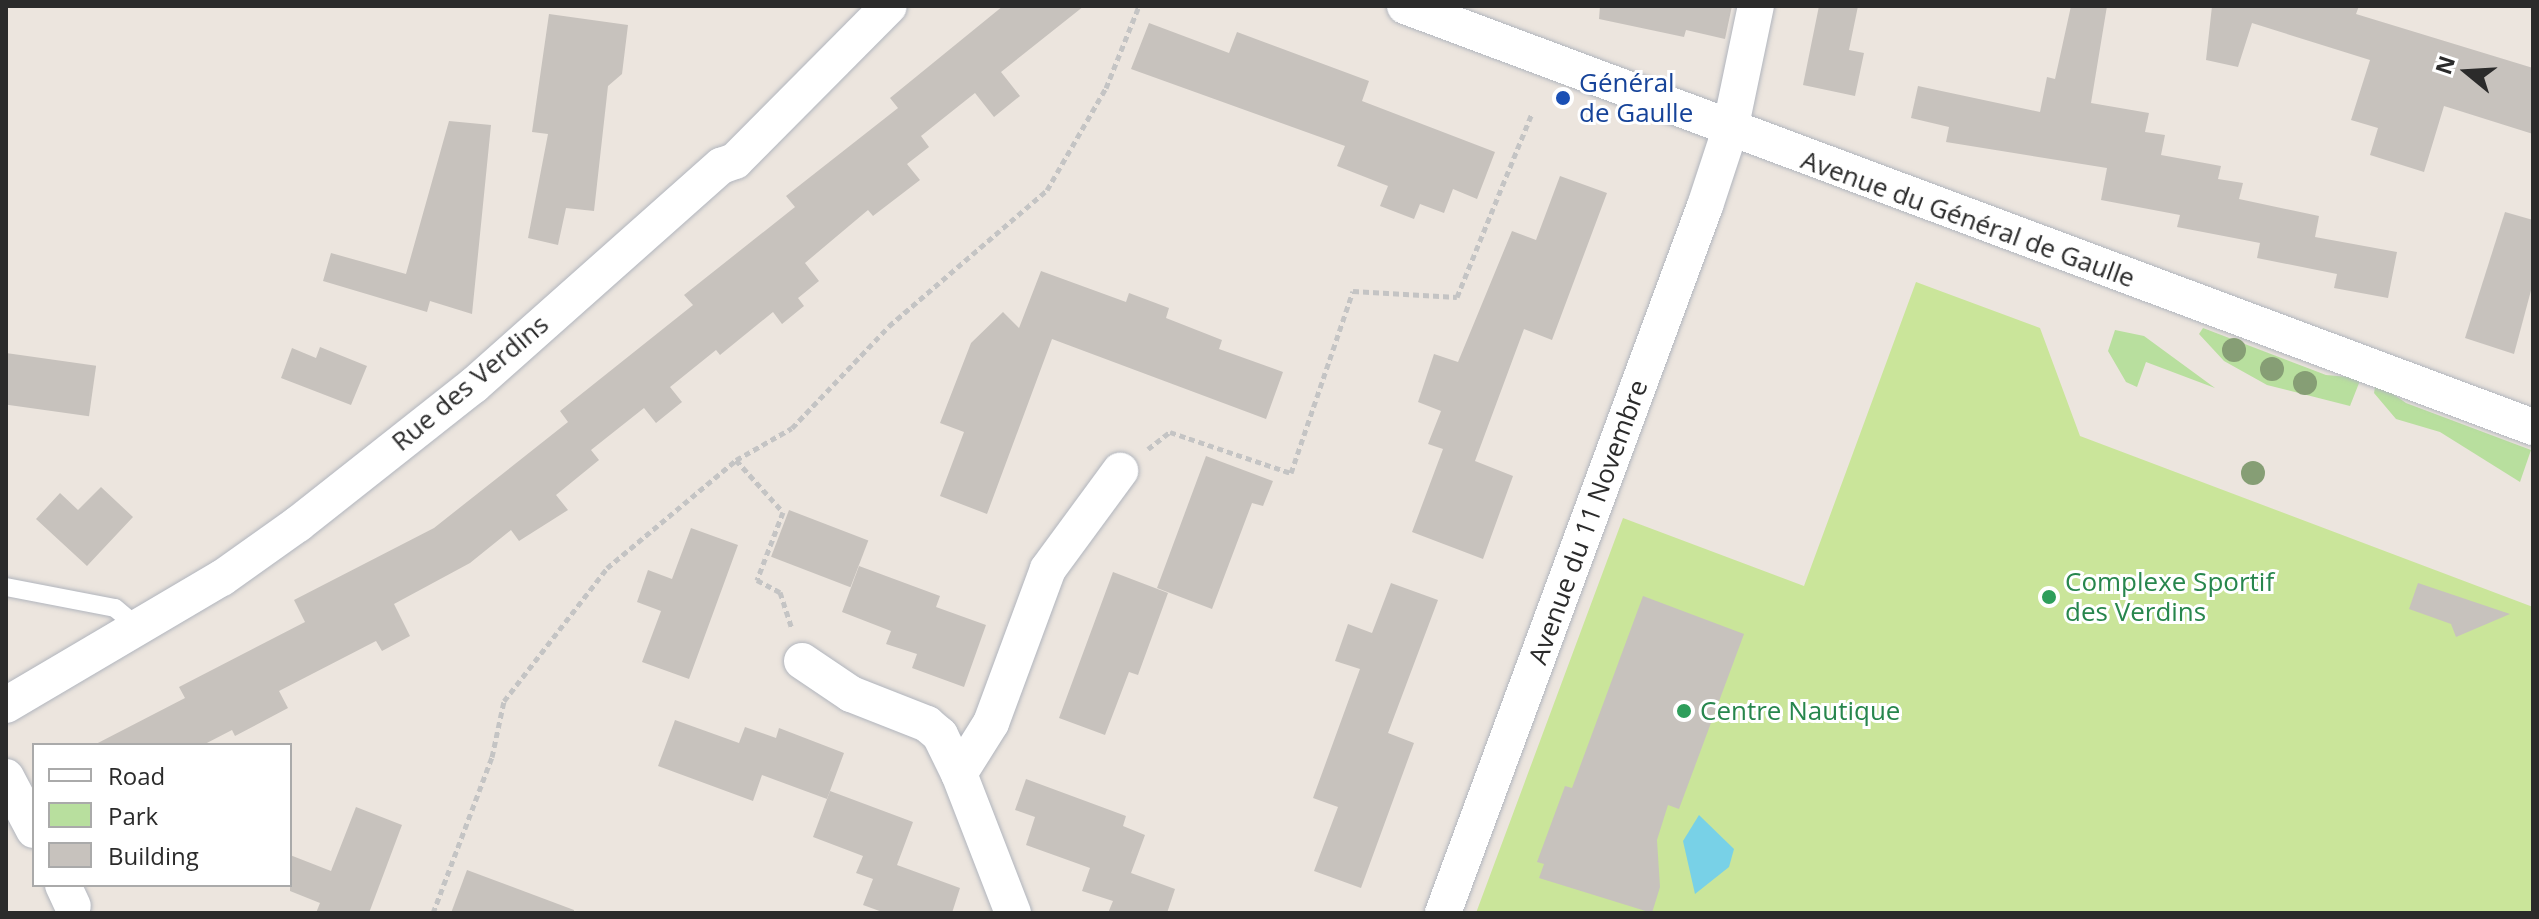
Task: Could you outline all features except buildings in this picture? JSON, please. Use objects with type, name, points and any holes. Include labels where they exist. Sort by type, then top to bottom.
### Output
[{"type":"street","name":"Avenue du Général de Gaulle","points":[[1405,6],[1730,130],[2533,427]]},
{"type":"street","name":"Avenue du 11 Novembre","points":[[1443,913],[1730,130],[1756,6]]},
{"type":"street","name":"Rue des Verdins","points":[[6,705],[135,625],[222,578],[298,524],[473,386],[721,166],[735,161],[879,9]]},
{"type":"street","points":[[959,774],[991,723],[1048,569],[1120,471]]},
{"type":"street","points":[[802,661],[851,694],[927,724],[940,735],[959,774],[1013,913]]},
{"type":"street","points":[[6,777],[32,826]]},
{"type":"lane","points":[[6,587],[115,608],[135,625]]},
{"type":"path","points":[[433,913],[492,757],[504,701],[607,568],[736,460],[792,428],[889,326],[1047,190],[1106,88],[1139,6]]},
{"type":"path","points":[[1120,471],[1170,432],[1291,473],[1353,291],[1457,297],[1532,113]]},
{"type":"path","points":[[736,460],[783,512],[757,580],[780,592],[802,661]]},
{"type":"green space","name":"Complexe Sportif des Verdins","points":[[1916,282],[2040,328],[2080,436],[2533,607],[2533,913],[1476,913],[1623,518],[1804,586]]},
{"type":"green space","points":[[2203,328],[2326,375],[2361,378],[2350,406],[2267,385],[2224,361],[2199,334]]},
{"type":"green space","points":[[2115,330],[2144,336],[2215,388],[2146,362],[2137,387],[2126,382],[2108,351]]},
{"type":"green space","points":[[2376,382],[2406,403],[2531,450],[2520,482],[2440,432],[2396,419],[2374,393]]},
{"type":"water","points":[[1699,815],[1734,849],[1729,867],[1695,894],[1683,841]]},
{"type":"place","name":"Général de Gaulle","points":[[1563,98]]},
{"type":"place","name":"Complexe Sportif des Verdins","points":[[2049,597]]},
{"type":"place","name":"Centre Nautique","points":[[1684,711]]}]
